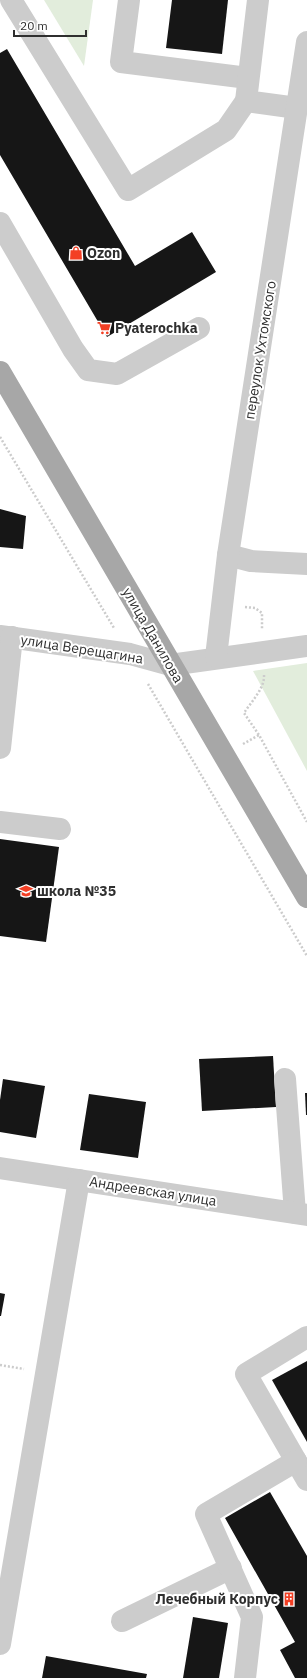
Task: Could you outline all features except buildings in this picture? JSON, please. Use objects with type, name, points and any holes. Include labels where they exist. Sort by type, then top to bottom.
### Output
[{"type":"main road","name":"улица Данилова","points":[[0,372],[307,897]]},
{"type":"street","points":[[11,0],[128,190],[226,130],[246,101],[258,0]]},
{"type":"street","points":[[128,0],[121,62],[248,78]]},
{"type":"street","name":"переулок Ухтомского","points":[[216,658],[228,555],[307,42]]},
{"type":"street","points":[[246,101],[297,108]]},
{"type":"street","points":[[0,223],[73,349],[88,370],[117,374],[199,328]]},
{"type":"street","points":[[228,555],[251,561],[307,564]]},
{"type":"street","points":[[0,748],[6,636]]},
{"type":"street","name":"улица Верещагина","points":[[6,636],[130,654],[170,665],[307,646]]},
{"type":"street","points":[[0,822],[60,829]]},
{"type":"street","points":[[285,1079],[301,1214]]},
{"type":"street","name":"Андреевская улица","points":[[0,1168],[301,1214]]},
{"type":"street","points":[[0,1644],[79,1180]]},
{"type":"street","points":[[307,1337],[246,1374],[307,1480]]},
{"type":"street","points":[[245,1678],[252,1617],[206,1514],[296,1461]]},
{"type":"street","points":[[122,1621],[231,1568]]},
{"type":"path","points":[[0,437],[130,654],[307,956]]},
{"type":"path","points":[[222,606],[255,608],[262,613],[264,678],[258,692],[244,713],[259,735],[307,822]]},
{"type":"green space","points":[[44,0],[93,0],[84,66]]},
{"type":"green space","points":[[307,663],[307,771],[253,671]]},
{"type":"place","name":"Ozon","points":[[76,253]]},
{"type":"place","name":"Pyaterochka","points":[[104,328]]},
{"type":"place","name":"школа №35","points":[[26,891]]},
{"type":"place","name":"Лечебный Корпус","points":[[289,1599]]}]
